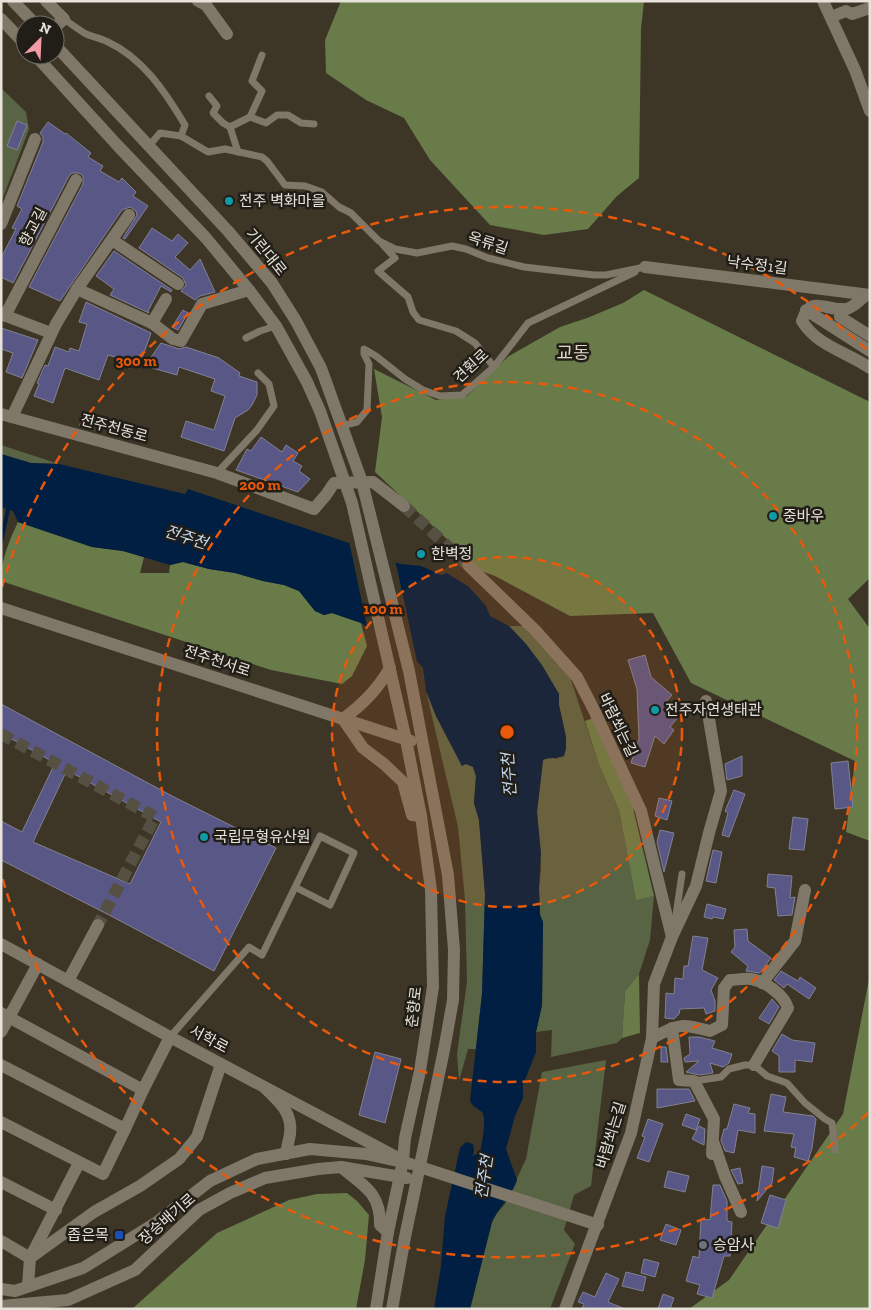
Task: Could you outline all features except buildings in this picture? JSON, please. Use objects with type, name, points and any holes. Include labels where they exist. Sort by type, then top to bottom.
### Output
[{"type":"street","points":[[13,1],[26,15]]},
{"type":"street","points":[[46,1],[54,15]]},
{"type":"street","points":[[198,1],[206,5],[227,34]]},
{"type":"street","points":[[823,1],[865,81],[870,112]]},
{"type":"street","points":[[831,17],[846,11],[852,14],[868,13]]},
{"type":"street","points":[[1,19],[15,34]]},
{"type":"street","name":"기린대로","points":[[65,56],[228,231],[272,283],[296,321],[321,368],[362,482],[409,671],[424,745]]},
{"type":"street","points":[[44,65],[206,238],[276,326],[307,382],[320,411],[345,484],[372,482],[404,506]]},
{"type":"street","name":"향교길","points":[[1,224],[35,139]]},
{"type":"street","name":"향교길","points":[[51,332],[3,315],[76,180]]},
{"type":"street","points":[[6,415],[51,332],[77,289],[129,215]]},
{"type":"street","points":[[112,240],[178,284]]},
{"type":"street","name":"낙수정1길","points":[[645,267],[868,295]]},
{"type":"street","points":[[77,289],[152,323],[173,339],[181,341],[202,304],[249,290]]},
{"type":"street","name":"낙수정1길","points":[[841,309],[848,309],[868,295]]},
{"type":"street","points":[[152,323],[166,299]]},
{"type":"street","points":[[870,336],[840,317],[841,309],[814,306],[806,310],[802,321],[814,335],[870,368]]},
{"type":"street","points":[[806,310],[870,351]]},
{"type":"street","name":"전주천동로","points":[[6,415],[218,473],[314,509],[326,496],[334,483],[345,484]]},
{"type":"street","name":"춘향로","points":[[345,484],[357,524],[406,740],[421,816],[431,890],[434,988],[420,1071],[405,1138],[403,1161],[388,1232],[376,1309]]},
{"type":"street","name":"바람쐬는길","points":[[468,565],[535,630],[577,677],[641,811],[672,937]]},
{"type":"street","name":"전주천서로","points":[[5,609],[424,745]]},
{"type":"street","points":[[390,668],[362,705],[343,719],[363,748],[403,782],[412,815],[421,816]]},
{"type":"street","name":"바람쐬는길","points":[[565,1309],[632,1133],[652,1038],[654,984],[672,937],[696,886],[721,791],[706,701]]},
{"type":"street","points":[[392,1309],[453,1000],[454,950],[448,875],[424,745]]},
{"type":"street","points":[[762,983],[795,941],[805,890]]},
{"type":"street","points":[[68,980],[98,925]]},
{"type":"street","name":"서학로","points":[[1,944],[170,1037],[403,1161]]},
{"type":"street","points":[[1,1032],[5,1015],[38,964]]},
{"type":"street","points":[[652,1038],[684,1024],[710,1031],[722,1025],[724,988],[730,980],[751,979],[766,984],[786,1002],[788,1008],[754,1065]]},
{"type":"street","points":[[5,1015],[143,1090]]},
{"type":"street","points":[[672,1028],[679,1080],[694,1081],[714,1119],[712,1148],[741,1212]]},
{"type":"street","points":[[1,1122],[103,1174],[170,1037]]},
{"type":"street","points":[[30,1258],[94,1212],[140,1186],[179,1159],[197,1137],[221,1064]]},
{"type":"street","points":[[1,1065],[124,1129]]},
{"type":"street","points":[[264,1087],[284,1107],[291,1120],[286,1154]]},
{"type":"street","points":[[1,1289],[15,1291],[83,1268],[157,1222],[210,1181],[257,1159],[310,1149],[366,1154],[403,1161],[598,1225]]},
{"type":"street","points":[[28,1286],[30,1258],[79,1163]]},
{"type":"street","points":[[341,1167],[373,1195],[378,1203],[380,1225],[388,1232]]},
{"type":"street","name":"장승배기로","points":[[1,1306],[68,1300],[135,1270],[199,1210],[230,1193],[265,1178],[341,1167],[417,1181]]},
{"type":"street","points":[[1,1182],[56,1210]]},
{"type":"street","points":[[1,1241],[30,1258]]},
{"type":"lane","points":[[65,25],[108,42],[133,57],[152,76],[176,108],[185,125],[181,136],[160,133],[148,147]]},
{"type":"lane","points":[[230,127],[250,117],[262,91],[252,81],[262,55]]},
{"type":"lane","points":[[209,96],[217,106],[213,113],[230,127],[238,152]]},
{"type":"lane","points":[[250,117],[266,123],[277,115],[288,115],[301,123],[314,124]]},
{"type":"lane","name":"옥류길","points":[[181,136],[208,152],[225,149],[262,157],[285,185],[305,186],[322,192],[339,207],[351,213],[379,241],[395,249],[417,253],[452,246],[504,262],[541,270],[606,274],[645,267]]},
{"type":"lane","points":[[379,241],[395,258],[378,271],[408,297],[413,312],[419,320],[456,332],[475,343],[494,366]]},
{"type":"lane","name":"견훤로","points":[[341,426],[357,422],[367,410],[369,364],[364,354],[364,349],[423,390],[440,396],[462,395],[494,366],[528,323],[645,267]]},
{"type":"lane","points":[[246,338],[276,326]]},
{"type":"lane","points":[[218,473],[257,430],[274,406],[269,384],[258,373]]},
{"type":"lane","points":[[170,1037],[249,947],[262,955],[295,887],[320,836],[354,854],[330,904],[295,887]]},
{"type":"lane","points":[[672,937],[682,874]]},
{"type":"lane","points":[[694,1081],[722,1076],[729,1069],[754,1065],[767,1076],[787,1083],[805,1103],[824,1119],[832,1123],[835,1150]]},
{"type":"green space","points":[[341,1],[644,1],[641,29],[639,178],[617,196],[588,229],[544,235],[490,225],[430,160],[404,118],[366,100],[326,73],[325,40]]},
{"type":"green space","points":[[1,88],[26,112],[29,129],[1,203]]},
{"type":"green space","points":[[644,290],[870,402],[870,578],[848,599],[870,629],[870,841],[846,832],[855,761],[691,683],[653,613],[570,616],[495,576],[481,571],[375,472],[382,417],[374,369],[436,400],[467,396],[509,356],[560,327],[623,303]]},
{"type":"green space","points":[[1,445],[59,464],[31,463],[1,454]]},
{"type":"green space","points":[[18,522],[92,547],[123,551],[144,557],[140,573],[169,573],[170,565],[183,562],[284,585],[299,591],[315,611],[324,615],[332,613],[361,623],[367,646],[352,676],[342,684],[271,670],[1,581],[6,551]]},
{"type":"green space","points":[[509,626],[524,626],[570,677],[599,765],[619,810],[636,899],[654,896],[650,940],[639,974],[625,991],[622,1038],[617,1043],[551,1057],[552,1030],[536,1032],[542,1005],[543,922],[540,915],[539,888],[541,869],[537,812],[543,760],[549,757],[557,759],[566,737],[559,705],[559,694],[526,644]]},
{"type":"green space","points":[[426,691],[436,716],[462,766],[466,763],[473,767],[476,776],[474,803],[479,820],[485,894],[482,994],[476,1049],[468,1049],[459,1081],[457,1054],[467,982],[465,900],[458,827]]},
{"type":"green space","points":[[593,718],[632,804],[654,896],[636,900],[619,810],[599,765],[585,721]]},
{"type":"green space","points":[[639,974],[640,1033],[622,1038],[625,991]]},
{"type":"green space","points":[[870,974],[870,1309],[689,1309],[729,1280],[843,1114]]},
{"type":"green space","points":[[606,1060],[591,1186],[574,1195],[564,1230],[575,1244],[550,1309],[470,1309],[492,1222],[505,1204],[526,1159],[542,1072]]},
{"type":"green space","points":[[347,1193],[369,1215],[365,1260],[356,1309],[132,1309],[217,1233],[289,1200],[317,1194]]},
{"type":"water","name":"전주천","points":[[1,454],[31,463],[59,464],[185,494],[188,489],[355,545],[400,564],[421,566],[441,575],[447,573],[469,587],[486,606],[490,616],[509,626],[526,644],[542,665],[559,694],[559,705],[566,737],[566,749],[564,756],[543,760],[537,812],[541,853],[540,915],[543,922],[542,1005],[536,1032],[536,1052],[523,1085],[523,1098],[515,1116],[506,1149],[517,1180],[492,1222],[470,1309],[434,1309],[441,1266],[445,1216],[460,1148],[466,1142],[473,1144],[473,1156],[480,1152],[484,1131],[482,1112],[470,1101],[482,994],[485,894],[479,820],[474,803],[476,776],[473,767],[466,764],[462,766],[436,716],[426,691],[423,668],[404,648],[361,623],[332,613],[324,615],[315,611],[299,591],[284,585],[183,562],[170,565],[123,551],[92,547],[18,522],[13,511],[1,507]]},
{"type":"pier","points":[[349,541],[395,559],[418,666],[402,650],[368,631]]},
{"type":"waterway","points":[[1,542],[9,505]]},
{"type":"tunnel","points":[[404,506],[468,565]]},
{"type":"tunnel","points":[[1,734],[155,817],[98,925]]},
{"type":"place","name":"전주 벽화마을","points":[[229,201]]},
{"type":"place","name":"중바우","points":[[773,516]]},
{"type":"place","name":"한벽정","points":[[421,554]]},
{"type":"place","name":"전주자연생태관","points":[[655,710]]},
{"type":"place","name":"국립무형유산원","points":[[204,837]]},
{"type":"place","name":"좁은목","points":[[119,1235]]},
{"type":"place","name":"승암사","points":[[703,1245]]},
{"type":"district","name":"교동","points":[[573,353]]}]
